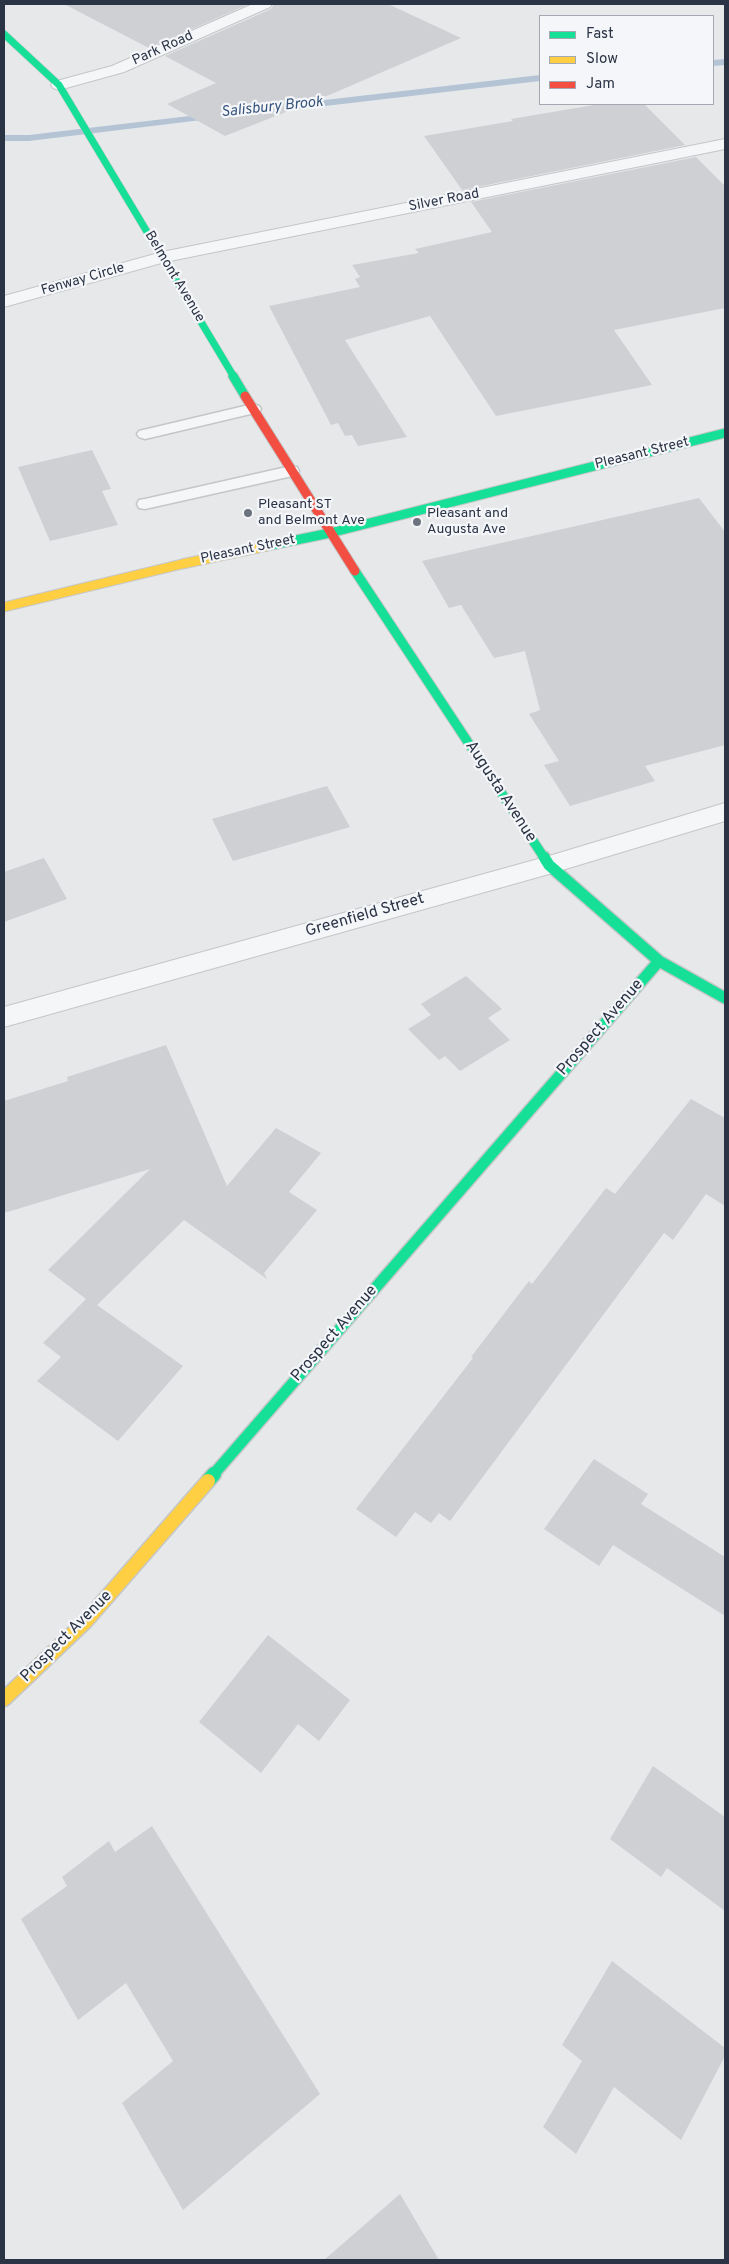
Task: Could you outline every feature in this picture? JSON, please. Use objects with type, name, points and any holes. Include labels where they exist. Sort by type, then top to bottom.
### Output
[{"type":"street","name":"Park Road","points":[[59,85],[118,69],[264,4]]},
{"type":"street","name":"Belmont Avenue","points":[[4,34],[59,85],[253,410],[330,533]]},
{"type":"street","name":"Silver Road","points":[[162,257],[725,144]]},
{"type":"street","name":"Fenway Circle","points":[[4,302],[162,257]]},
{"type":"street","name":"Pleasant Street","points":[[4,606],[182,564],[330,533],[725,433]]},
{"type":"street","name":"Augusta Avenue","points":[[330,533],[549,865],[659,961],[725,998]]},
{"type":"street","name":"Greenfield Street","points":[[4,1017],[549,865],[725,812]]},
{"type":"street","name":"Prospect Avenue","points":[[4,1699],[86,1621],[659,961]]},
{"type":"lane","points":[[145,434],[253,410]]},
{"type":"lane","points":[[145,504],[291,471]]},
{"type":"building","points":[[64,4],[249,4],[149,48]]},
{"type":"building","points":[[274,4],[388,4],[461,38],[334,93],[225,136],[167,104],[216,83],[165,56],[271,9]]},
{"type":"building","points":[[594,105],[645,105],[685,145],[462,190],[424,136],[513,121],[511,119]]},
{"type":"building","points":[[696,157],[725,186],[725,308],[614,330],[652,385],[496,416],[430,316],[345,340],[407,437],[358,446],[352,435],[345,436],[338,423],[331,425],[269,306],[360,287],[355,279],[360,277],[352,265],[419,253],[415,249],[492,232],[471,202]]},
{"type":"building","points":[[92,450],[111,489],[102,491],[118,525],[50,541],[18,467]]},
{"type":"building","points":[[699,498],[725,532],[725,745],[645,766],[655,781],[570,806],[544,765],[559,761],[529,714],[540,710],[525,651],[494,658],[461,605],[449,608],[422,561]]},
{"type":"building","points":[[327,786],[350,827],[233,861],[212,819]]},
{"type":"building","points":[[44,858],[67,899],[4,922],[4,872]]},
{"type":"building","points":[[466,976],[502,1009],[488,1018],[510,1040],[460,1071],[445,1056],[439,1060],[408,1029],[431,1015],[421,1004]]},
{"type":"building","points":[[166,1045],[227,1186],[276,1128],[321,1153],[289,1192],[317,1210],[264,1273],[267,1279],[184,1220],[97,1305],[183,1366],[118,1441],[37,1381],[61,1357],[43,1343],[86,1299],[48,1270],[150,1169],[4,1213],[4,1101],[68,1081],[67,1077]]},
{"type":"building","points":[[691,1099],[725,1118],[725,1206],[706,1194],[673,1240],[664,1233],[450,1521],[439,1513],[431,1523],[415,1512],[396,1537],[356,1509],[473,1358],[471,1357],[529,1281],[532,1284],[606,1188],[615,1194]]},
{"type":"building","points":[[594,1459],[648,1494],[641,1504],[725,1557],[725,1616],[613,1545],[599,1566],[544,1529]]},
{"type":"building","points":[[268,1635],[350,1700],[319,1741],[298,1724],[261,1773],[199,1722]]},
{"type":"building","points":[[653,1766],[725,1817],[725,1911],[667,1868],[661,1877],[610,1839]]},
{"type":"building","points":[[152,1826],[320,2094],[183,2210],[122,2103],[173,2061],[126,1983],[78,2020],[21,1919],[67,1886],[62,1877],[109,1841],[115,1852]]},
{"type":"building","points":[[612,1961],[725,2048],[725,2056],[681,2140],[614,2087],[576,2154],[543,2127],[582,2061],[562,2045]]},
{"type":"building","points":[[400,2194],[439,2260],[324,2260]]},
{"type":"waterway","name":"Salisbury Brook","points":[[714,63],[725,62]]},
{"type":"waterway","name":"Salisbury Brook","points":[[282,108],[539,78]]},
{"type":"waterway","name":"Salisbury Brook","points":[[4,138],[29,138],[215,116]]},
{"type":"traffic: fast","points":[[4,34],[59,85],[245,396]]},
{"type":"traffic: fast","points":[[267,546],[330,533],[725,433]]},
{"type":"traffic: fast","points":[[355,571],[549,865],[659,961],[725,998]]},
{"type":"traffic: fast","points":[[208,1481],[659,961]]},
{"type":"traffic: slow","points":[[4,607],[182,564],[267,546]]},
{"type":"traffic: slow","points":[[4,1699],[86,1621],[208,1481]]},
{"type":"traffic: jam","points":[[245,396],[355,571]]},
{"type":"place","name":"Pleasant ST and Belmont Ave","points":[[248,513]]},
{"type":"place","name":"Pleasant and Augusta Ave","points":[[417,522]]}]
